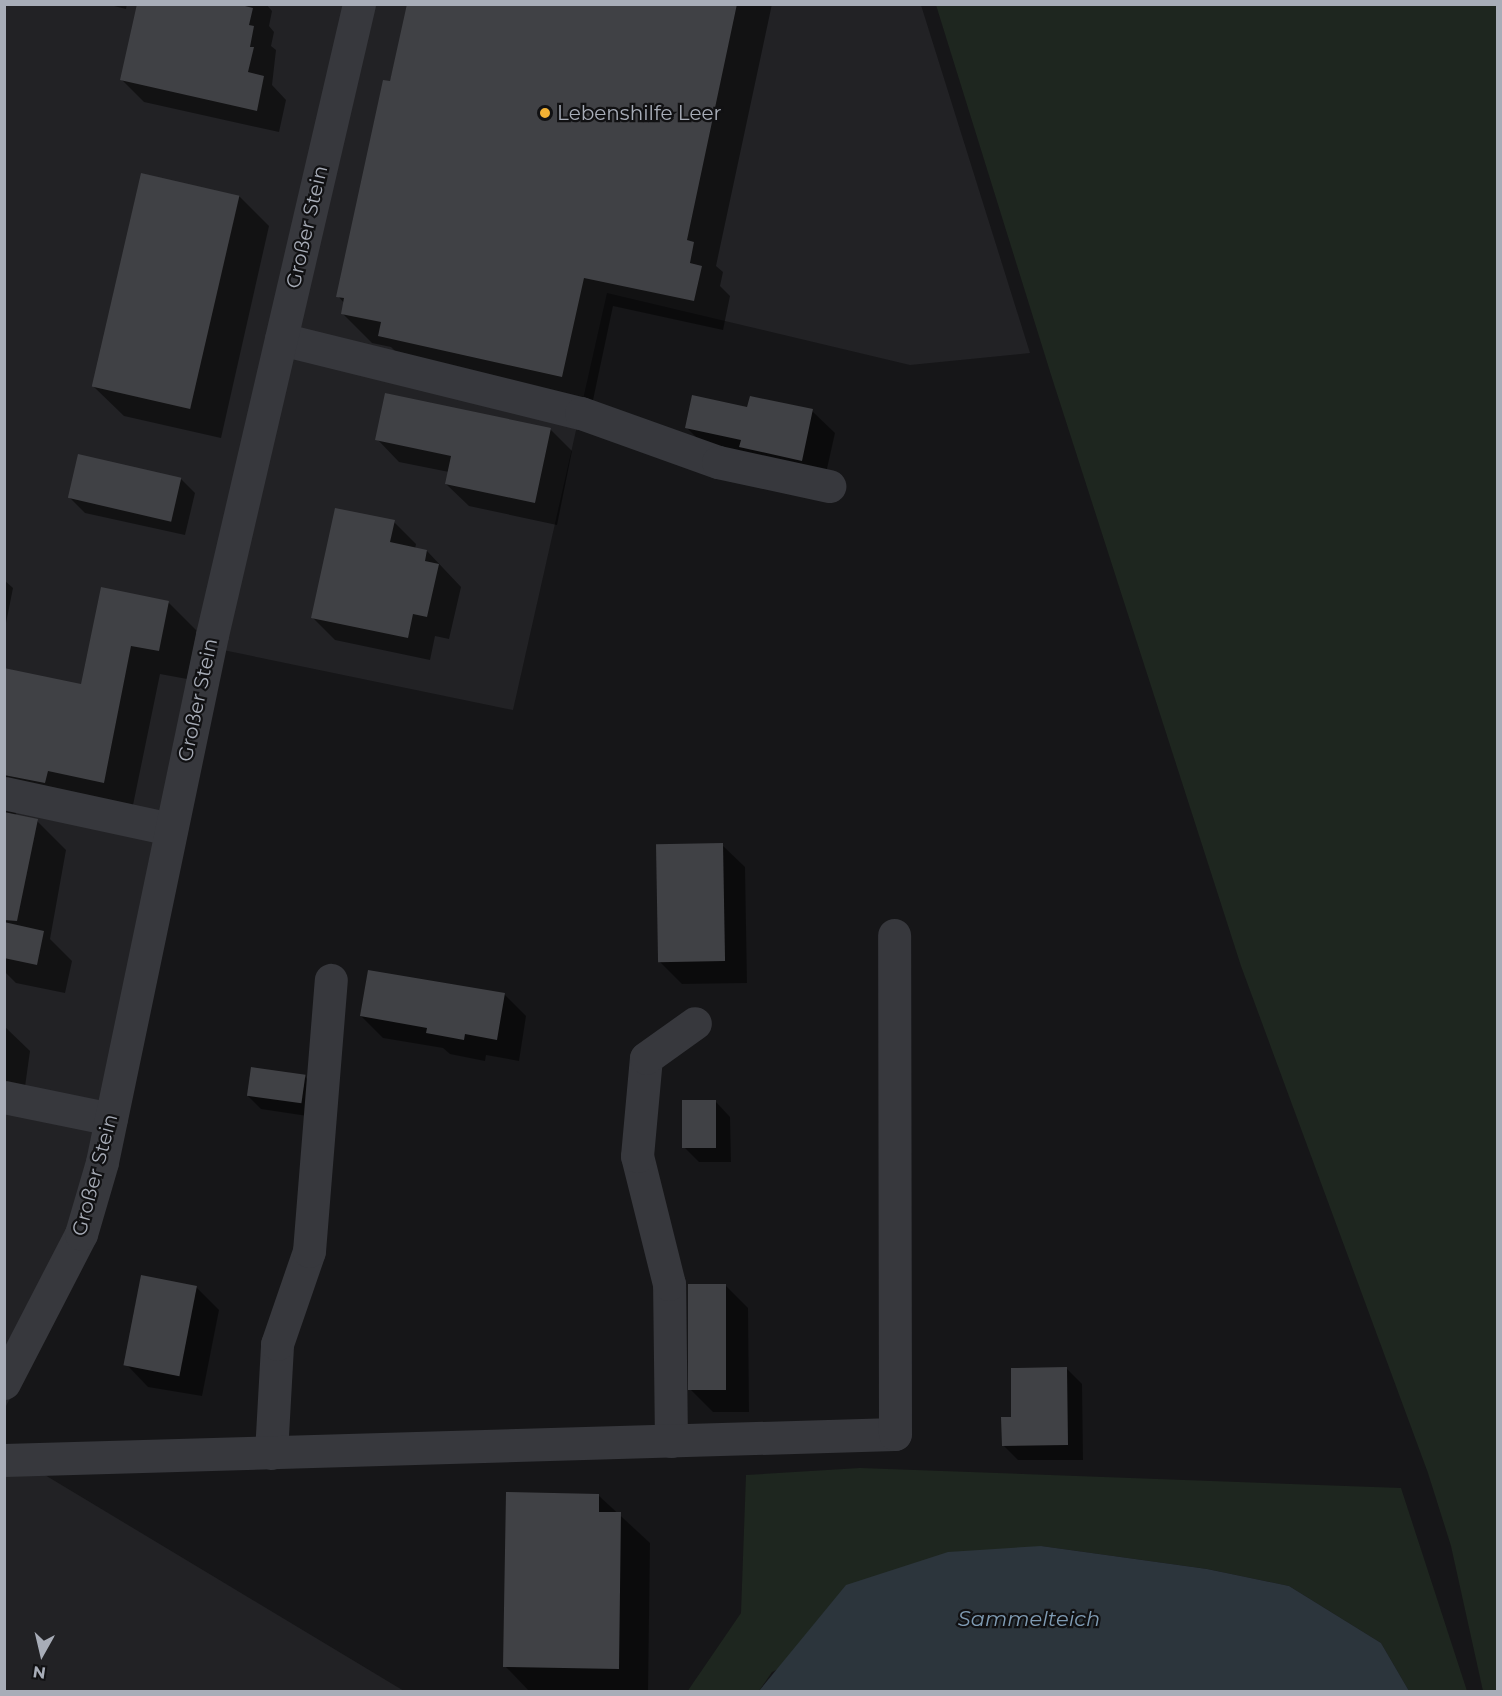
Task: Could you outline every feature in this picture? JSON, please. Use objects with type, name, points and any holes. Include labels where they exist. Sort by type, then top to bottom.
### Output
[{"type":"street","name":"Großer Stein","points":[[4,1383],[81,1234],[102,1162],[212,635],[359,4]]},
{"type":"street","points":[[281,339],[581,413],[718,462],[829,486]]},
{"type":"street","points":[[4,793],[171,829]]},
{"type":"street","points":[[4,1460],[895,1434],[894,935]]},
{"type":"street","points":[[271,1453],[277,1344],[309,1251],[331,980]]},
{"type":"street","points":[[671,1441],[669,1284],[637,1156],[646,1058],[695,1023]]},
{"type":"street","points":[[4,1097],[111,1119]]},
{"type":"shaded area","points":[[5,5],[921,5],[1030,353],[910,365],[607,293],[513,710],[223,650],[94,1239],[5,1408]]},
{"type":"shaded area","points":[[936,5],[1497,5],[1497,1691],[1483,1691],[1451,1546],[1428,1473],[1241,966],[1052,378]]},
{"type":"shaded area","points":[[5,1451],[404,1691],[5,1691]]},
{"type":"shaded area","points":[[860,1468],[1401,1488],[1467,1691],[1409,1691],[1381,1643],[1289,1586],[1207,1569],[1041,1546],[772,1672],[759,1691],[687,1692],[741,1613],[746,1475]]},
{"type":"water","name":"Sammelteich","points":[[1041,1546],[1207,1569],[1289,1586],[1381,1643],[1409,1691],[759,1691],[846,1585],[948,1552]]},
{"type":"building","points":[[137,4],[237,4],[253,8],[249,25],[254,26],[250,47],[254,47],[248,72],[264,76],[257,111],[120,80]]},
{"type":"building","points":[[407,4],[737,4],[687,240],[694,242],[690,263],[702,266],[694,301],[584,278],[562,377],[378,336],[381,322],[341,314],[344,298],[336,297],[383,80],[390,81]]},
{"type":"building","points":[[141,173],[239,196],[190,409],[92,386]]},
{"type":"building","points":[[385,393],[551,428],[535,503],[445,484],[451,456],[375,440]]},
{"type":"building","points":[[692,395],[747,407],[750,396],[813,409],[802,461],[739,447],[741,440],[685,428]]},
{"type":"building","points":[[78,454],[181,478],[171,522],[68,498]]},
{"type":"building","points":[[335,508],[395,520],[390,542],[427,550],[425,561],[439,564],[427,617],[413,614],[408,638],[311,618]]},
{"type":"building","points":[[101,587],[169,601],[159,651],[131,646],[104,783],[48,771],[45,783],[4,775],[4,668],[81,684]]},
{"type":"building","points":[[4,812],[38,819],[17,921],[4,920]]},
{"type":"building","points":[[723,843],[725,961],[658,962],[656,844]]},
{"type":"building","points":[[4,922],[44,931],[37,965],[4,958]]},
{"type":"building","points":[[368,970],[505,993],[497,1040],[465,1034],[464,1040],[426,1033],[427,1028],[360,1016]]},
{"type":"building","points":[[251,1067],[305,1075],[301,1103],[247,1096]]},
{"type":"building","points":[[682,1100],[716,1100],[716,1148],[682,1148]]},
{"type":"building","points":[[141,1275],[197,1286],[179,1376],[123,1365]]},
{"type":"building","points":[[688,1284],[726,1284],[726,1390],[688,1390]]},
{"type":"building","points":[[1067,1367],[1068,1445],[1002,1446],[1001,1417],[1011,1417],[1011,1368]]},
{"type":"building","points":[[506,1492],[599,1494],[599,1512],[621,1512],[619,1669],[503,1667]]},
{"type":"place","name":"Lebenshilfe Leer","points":[[545,113]]}]
